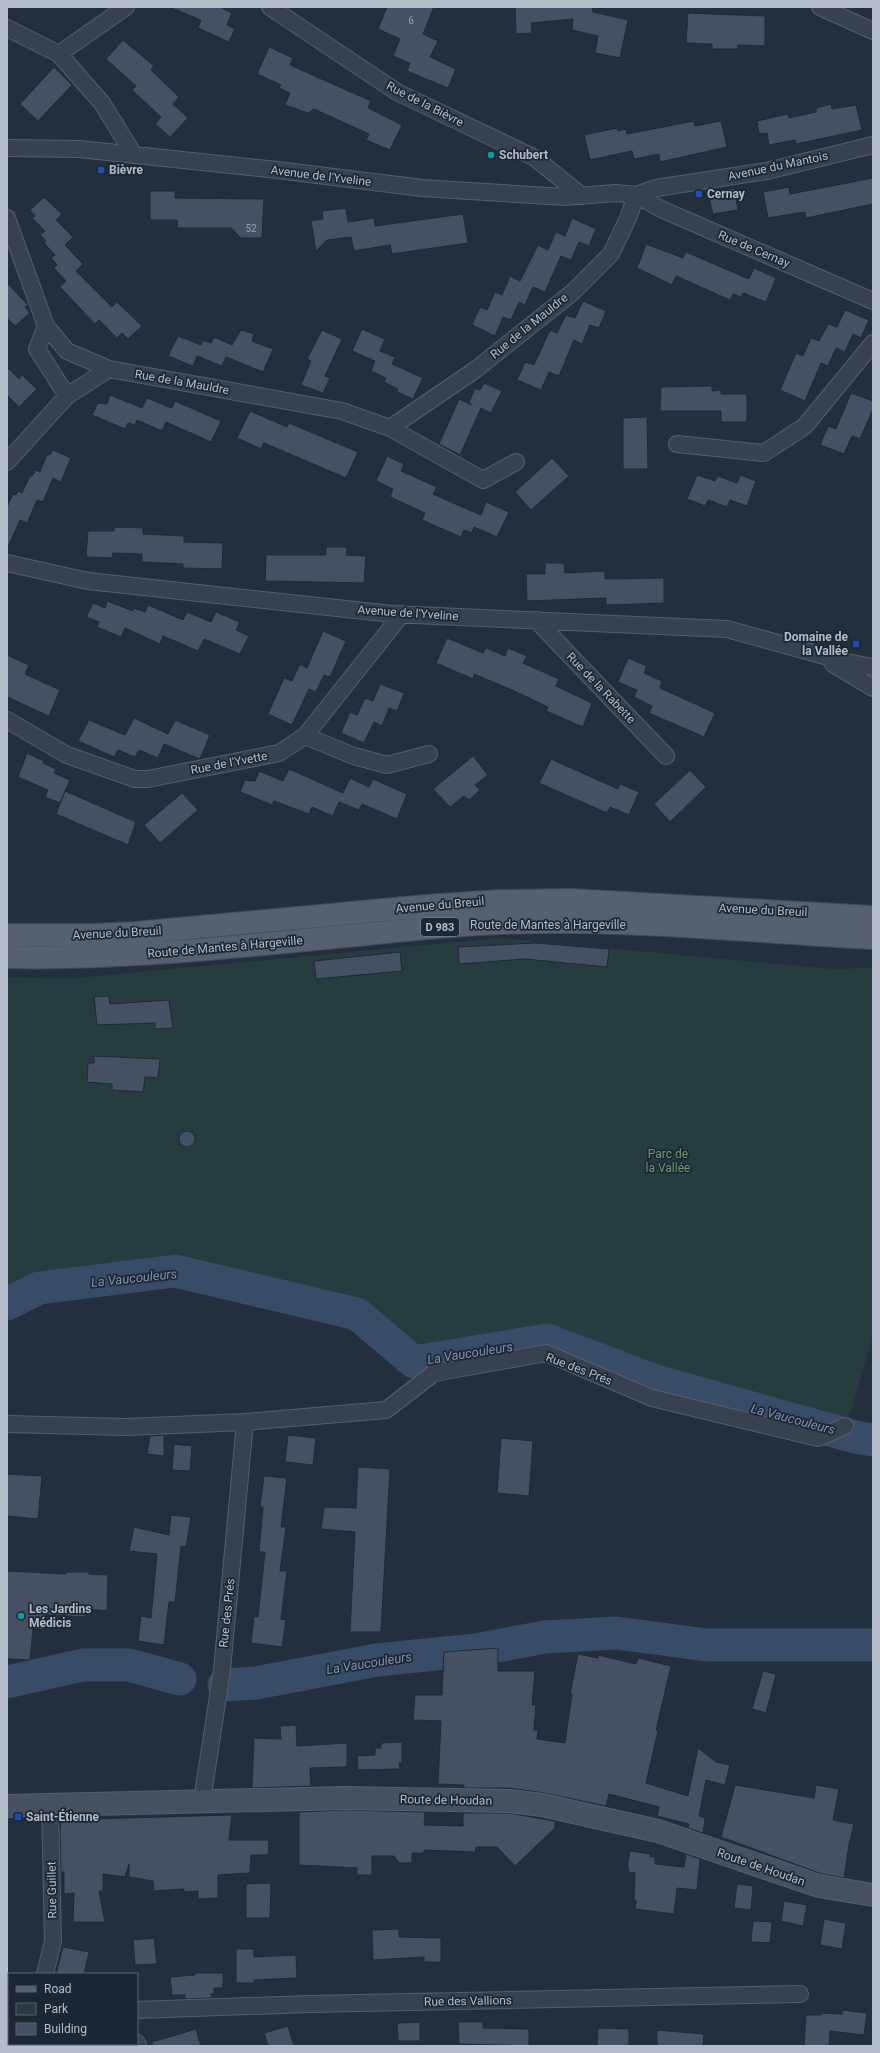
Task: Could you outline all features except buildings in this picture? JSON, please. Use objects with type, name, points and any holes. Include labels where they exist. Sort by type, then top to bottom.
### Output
[{"type":"main road","name":"Avenue du Breuil","points":[[7,935],[85,936],[135,933],[426,906],[500,901],[578,900],[873,917]]},
{"type":"main road","name":"Route de Mantes à Hargeville","points":[[7,958],[78,958],[143,954],[441,927],[514,922],[622,924],[873,938]]},
{"type":"street","points":[[59,54],[126,7]]},
{"type":"street","name":"Rue de la Bièvre","points":[[270,7],[397,92],[535,158],[582,196]]},
{"type":"street","points":[[820,7],[844,11],[873,32]]},
{"type":"street","points":[[7,28],[59,54],[102,103],[134,155]]},
{"type":"street","name":"Avenue du Mantois","points":[[636,195],[656,188],[767,171],[873,145]]},
{"type":"street","name":"Avenue de l'Yveline","points":[[7,148],[79,149],[277,170],[422,188],[582,196],[615,193],[636,195]]},
{"type":"street","name":"Rue de Cernay","points":[[636,195],[661,209],[873,301]]},
{"type":"street","name":"Rue de la Mauldre","points":[[390,428],[475,370],[572,292],[611,254],[629,216],[636,195]]},
{"type":"street","points":[[7,218],[46,326],[37,349],[67,396]]},
{"type":"street","name":"Rue de la Mauldre","points":[[46,326],[67,351],[109,369],[342,411],[390,428],[483,480],[516,462]]},
{"type":"street","points":[[677,444],[764,453],[805,426],[873,343]]},
{"type":"street","points":[[7,462],[67,396],[109,369]]},
{"type":"street","name":"Avenue de l'Yveline","points":[[7,563],[88,581],[402,614],[727,629],[846,662],[873,667]]},
{"type":"street","name":"Rue de l'Yvette","points":[[7,720],[67,755],[135,779],[148,780],[278,753],[305,736],[402,614]]},
{"type":"street","name":"Rue de la Rabette","points":[[536,620],[666,756]]},
{"type":"street","name":"Avenue de l'Yveline","points":[[810,651],[873,688]]},
{"type":"street","points":[[305,736],[354,756],[386,765],[429,754]]},
{"type":"street","name":"Rue des Prés","points":[[7,1424],[126,1427],[246,1422],[386,1410],[434,1373],[546,1354],[652,1398],[818,1438],[845,1426]]},
{"type":"street","name":"Rue des Prés","points":[[204,1803],[204,1788],[222,1670],[246,1422]]},
{"type":"street","name":"Route de Houdan","points":[[7,1806],[204,1803],[344,1798],[508,1802],[542,1805],[658,1831],[819,1886],[873,1896]]},
{"type":"street","name":"Rue Guillet","points":[[45,1973],[52,1941],[50,1805]]},
{"type":"street","name":"Rue des Vallions","points":[[138,2010],[317,2004],[800,1994]]},
{"type":"green space","name":"Parc de la Vallée","points":[[498,938],[832,969],[873,968],[873,1335],[850,1415],[819,1420],[578,1348],[528,1337],[407,1345],[352,1303],[213,1278],[7,1306],[7,977],[66,979]]},
{"type":"water","points":[[855,1436],[873,1438],[873,1451],[839,1441]]},
{"type":"waterway","name":"La Vaucouleurs","points":[[7,1304],[39,1288],[175,1271],[357,1314],[414,1362],[547,1340],[656,1381],[855,1437],[873,1440]]},
{"type":"waterway","name":"La Vaucouleurs","points":[[224,1685],[256,1683],[377,1660],[475,1650],[545,1637],[616,1633],[707,1645],[873,1645]]},
{"type":"waterway","name":"La Vaucouleurs","points":[[7,1682],[83,1665],[129,1665],[180,1679]]},
{"type":"place","name":"Schubert","points":[[491,155]]},
{"type":"place","name":"Bièvre","points":[[101,170]]},
{"type":"place","name":"Cernay","points":[[699,194]]},
{"type":"place","name":"Domaine de la Vallée","points":[[856,644]]},
{"type":"place","name":"Les Jardins Médicis","points":[[21,1616]]},
{"type":"place","name":"Saint-Étienne","points":[[18,1817]]}]
